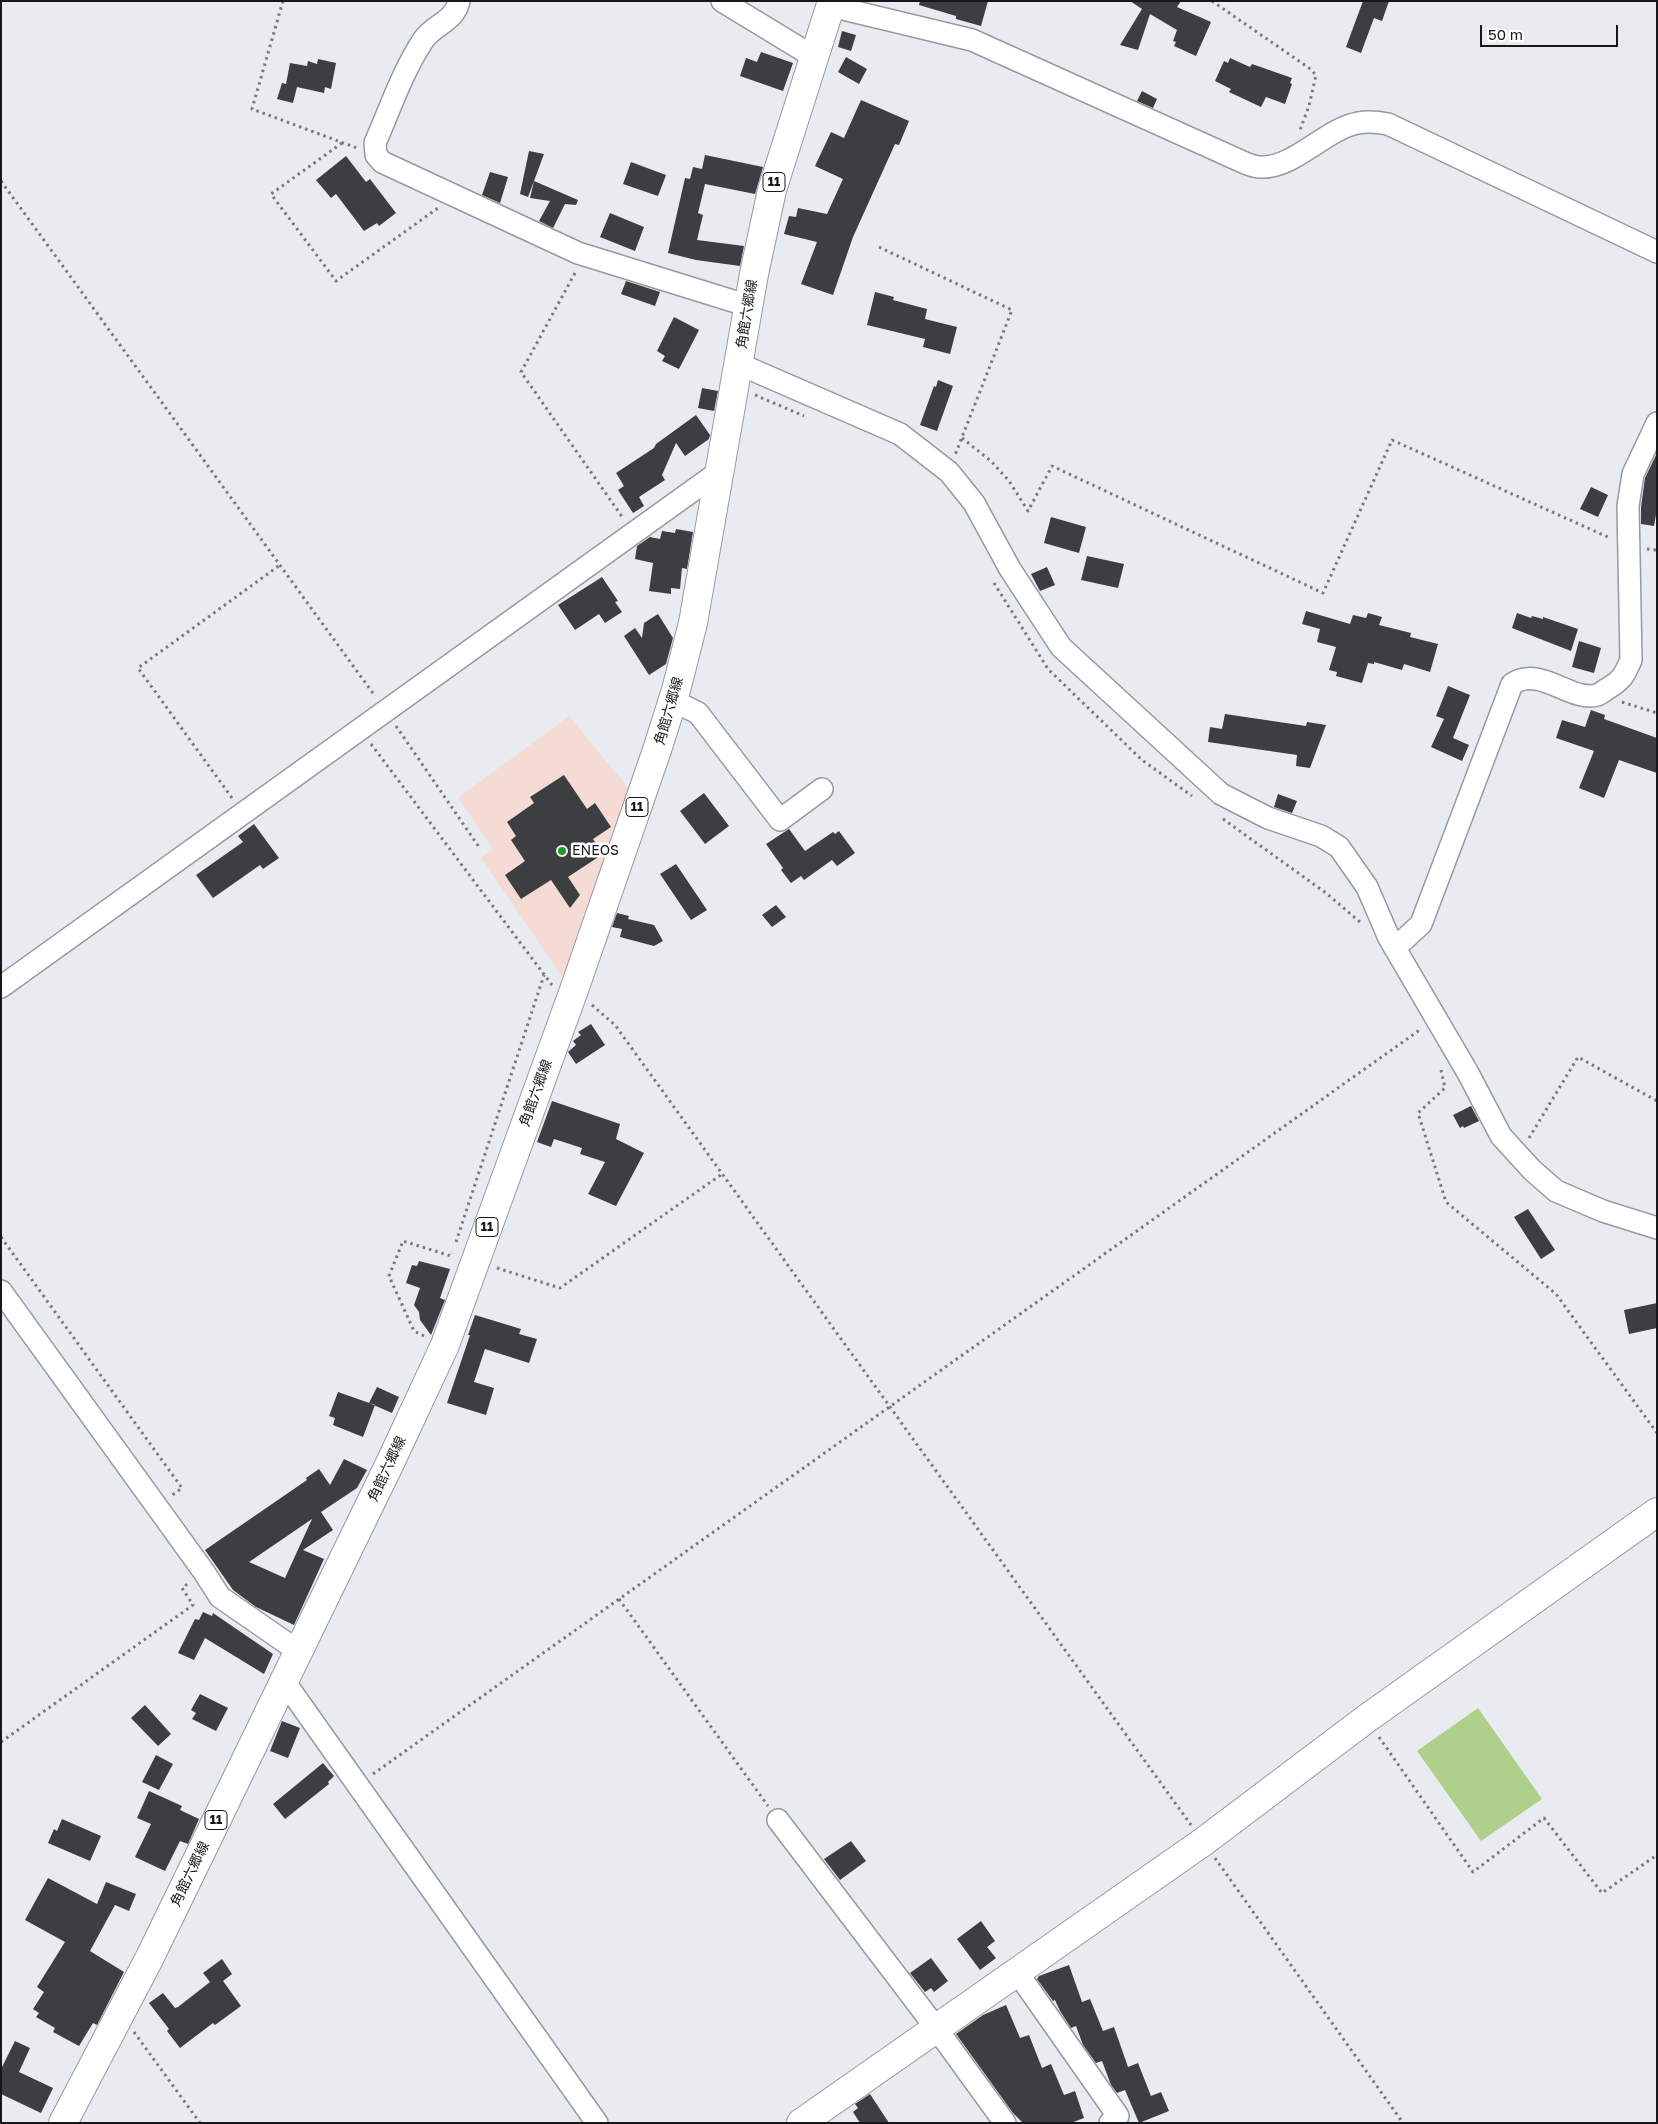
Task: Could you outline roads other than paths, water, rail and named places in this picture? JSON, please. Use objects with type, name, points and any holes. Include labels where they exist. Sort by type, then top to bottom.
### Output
[{"type":"main road","name":"角館六郷線","points":[[62,2123],[149,1959],[391,1461],[445,1345],[571,998],[657,750],[693,623],[749,306],[772,190],[831,4]]},
{"type":"main road","points":[[801,2123],[1203,1842],[1366,1719],[1657,1512]]},
{"type":"street","points":[[459,1],[457,11],[426,36],[415,52],[375,143],[376,155],[382,162],[585,255],[749,306]]},
{"type":"street","points":[[722,1],[814,57]]},
{"type":"street","points":[[831,4],[972,40],[1246,163],[1260,167],[1274,166],[1333,133],[1356,123],[1375,122],[1388,124],[1657,252]]},
{"type":"street","points":[[737,375],[900,434],[949,472],[974,503],[1010,569],[1061,647],[1221,794],[1268,818],[1321,836],[1339,848],[1367,887],[1428,1024],[1468,1073],[1501,1136],[1532,1170],[1556,1190],[1603,1211],[1657,1228]]},
{"type":"street","points":[[1395,948],[1421,924],[1512,684],[1520,679],[1534,678],[1585,695],[1597,694],[1622,679],[1631,660],[1627,545],[1628,506],[1633,474],[1657,423]]},
{"type":"street","points":[[1,988],[720,471]]},
{"type":"street","points":[[672,700],[698,713],[780,820],[822,789]]},
{"type":"street","points":[[1,1291],[204,1572],[220,1597],[298,1651]]},
{"type":"street","points":[[284,1681],[597,2123]]},
{"type":"street","points":[[778,1820],[936,2028],[1004,2123]]},
{"type":"street","points":[[1017,1972],[1117,2121]]},
{"type":"place","name":"ENEOS","points":[[562,851]]}]
